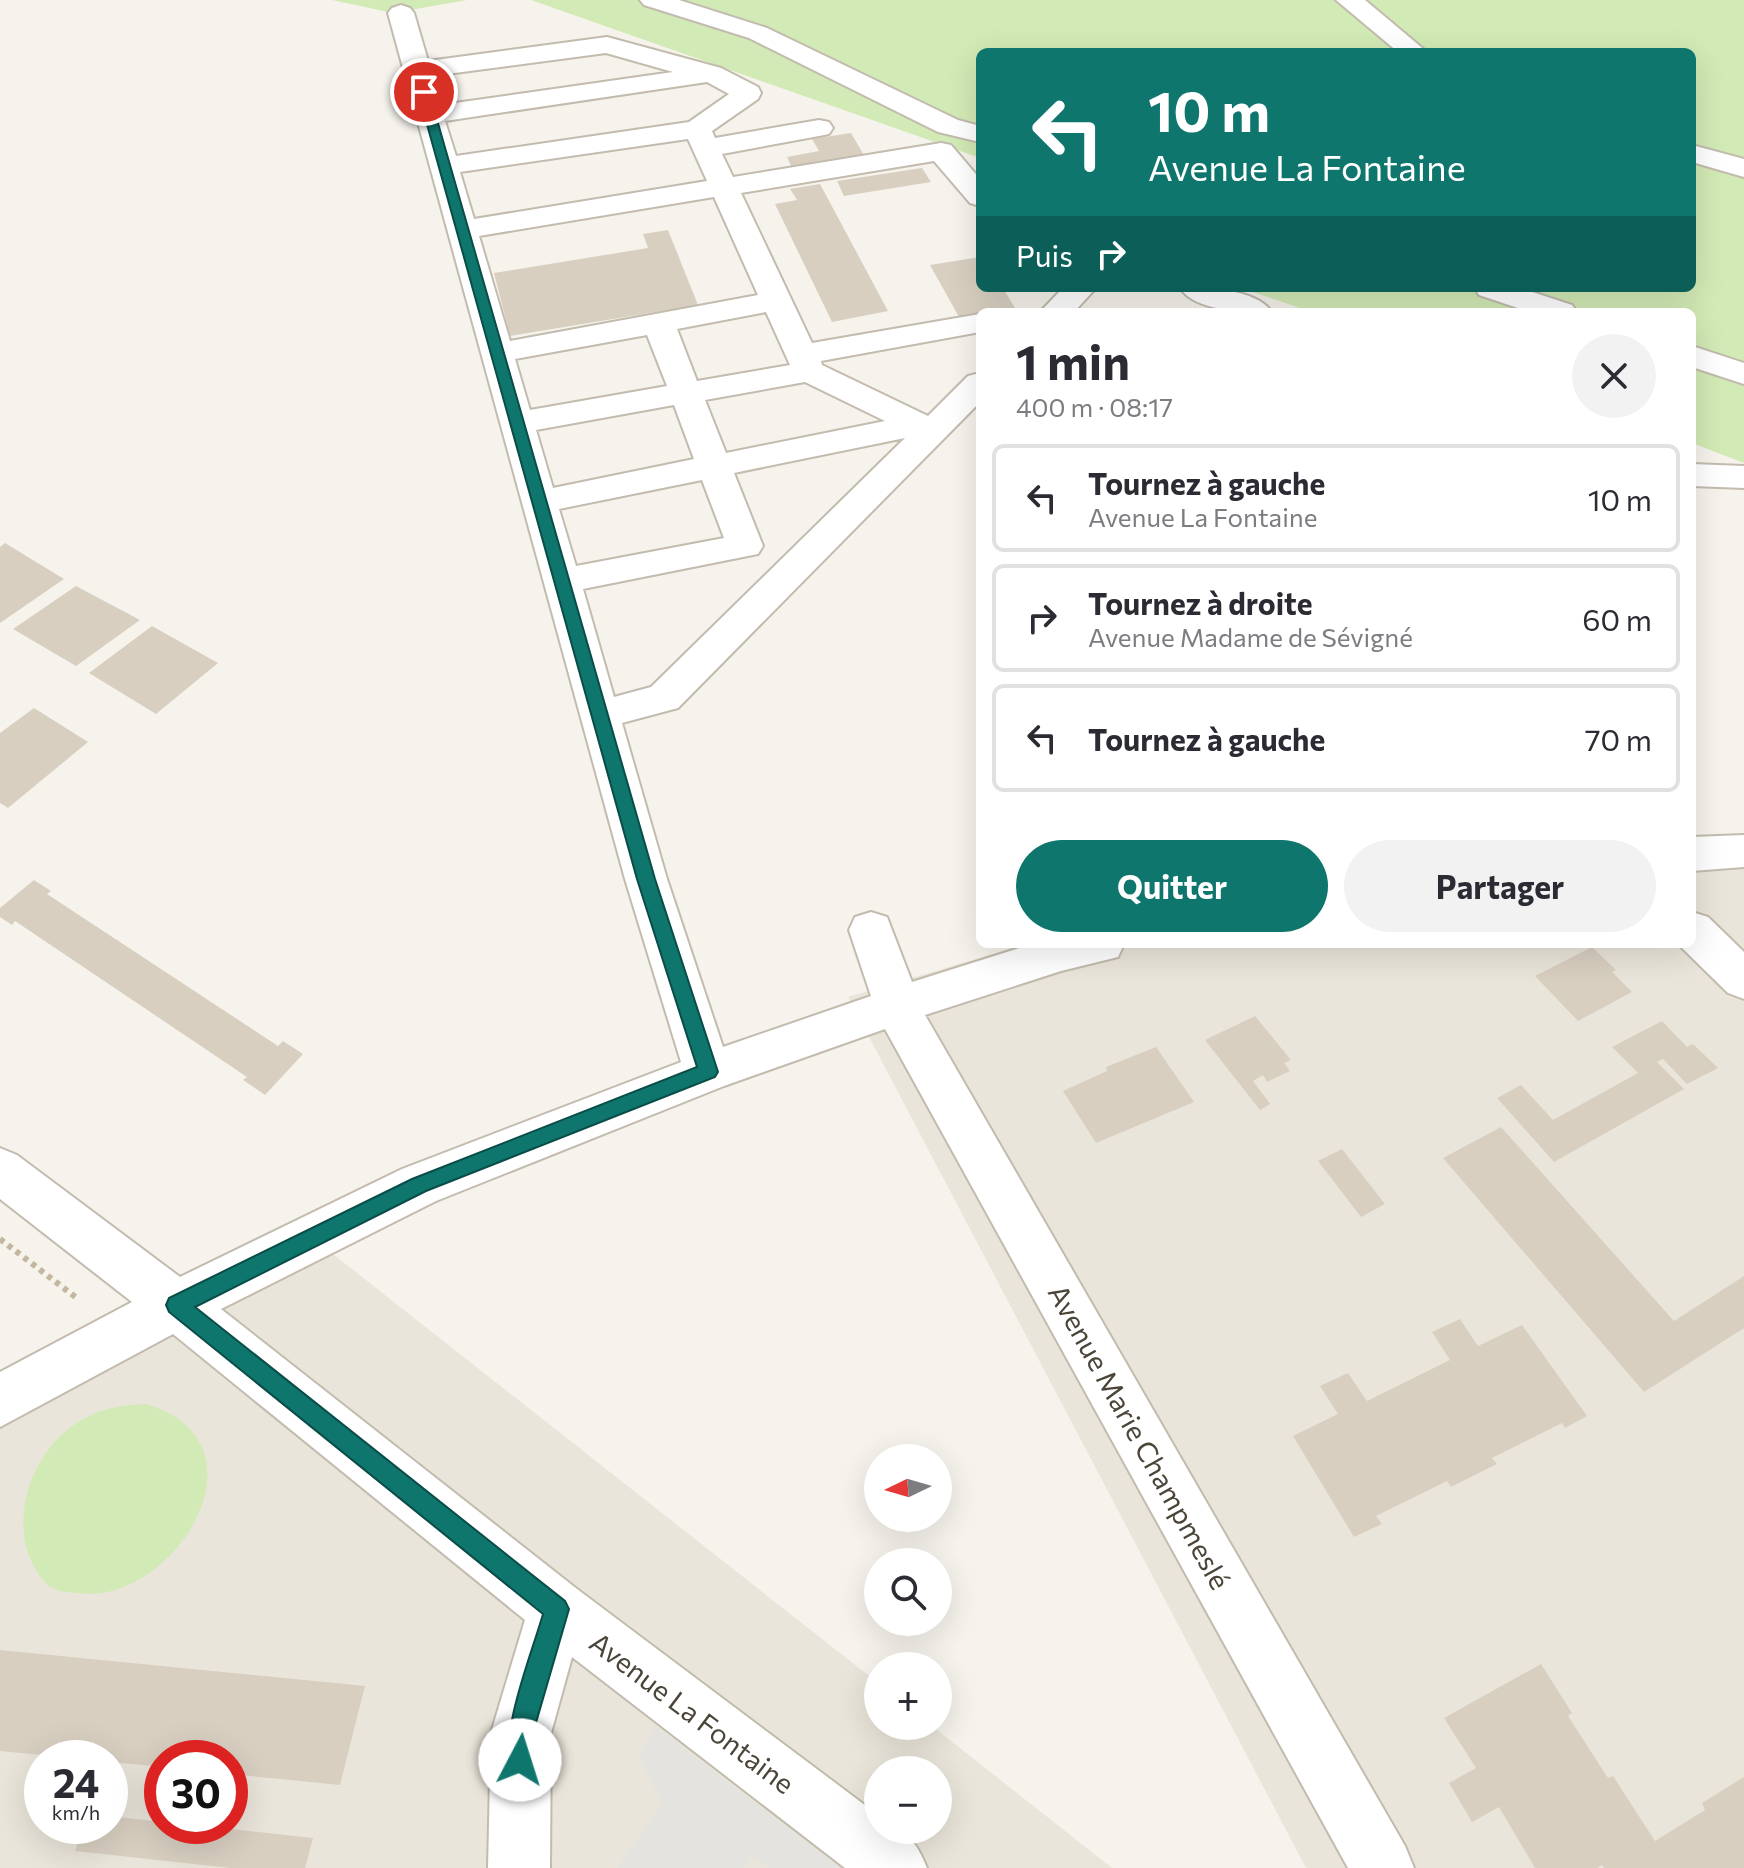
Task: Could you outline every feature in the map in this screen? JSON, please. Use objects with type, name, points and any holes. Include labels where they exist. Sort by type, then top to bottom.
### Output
[{"type":"street","points":[[653,0],[758,33],[948,126],[976,133]]},
{"type":"street","points":[[1349,0],[1409,48]]},
{"type":"street","points":[[401,13],[646,879],[708,1072]]},
{"type":"street","points":[[417,70],[607,45],[712,74],[748,93],[701,138]]},
{"type":"street","points":[[553,52],[591,144]]},
{"type":"street","points":[[430,115],[571,97],[712,74]]},
{"type":"street","points":[[444,166],[591,144],[819,128]]},
{"type":"street","points":[[701,138],[805,363],[924,428]]},
{"type":"street","points":[[463,230],[941,151],[976,192]]},
{"type":"street","points":[[1696,154],[1744,168]]},
{"type":"street","points":[[1060,308],[1077,292]]},
{"type":"street","points":[[1205,292],[1246,308]]},
{"type":"street","points":[[1502,292],[1549,308]]},
{"type":"street","points":[[497,353],[777,301]]},
{"type":"street","points":[[658,322],[745,546]]},
{"type":"street","points":[[517,423],[685,393],[976,324]]},
{"type":"street","points":[[1696,357],[1744,374]]},
{"type":"street","points":[[599,715],[664,698],[924,428],[976,386]]},
{"type":"street","points":[[539,502],[713,465],[924,428]]},
{"type":"street","points":[[1696,475],[1744,477]]},
{"type":"street","points":[[561,581],[745,546],[795,565]]},
{"type":"street","points":[[1696,854],[1744,851]]},
{"type":"street","name":"Avenue Marie Champmeslé","points":[[871,930],[896,1006],[1383,1868]]},
{"type":"street","points":[[1696,934],[1744,980]]},
{"type":"street","points":[[0,1401],[176,1305],[419,1185],[708,1072],[896,1006],[1084,948]]},
{"type":"street","name":"Avenue La Fontaine","points":[[0,1170],[176,1305],[557,1609],[896,1868]]},
{"type":"street","points":[[519,1868],[521,1733],[557,1609]]},
{"type":"path","points":[[0,1239],[123,1334]]},
{"type":"shaded area","points":[[1744,838],[1744,1868],[1306,1868],[848,997],[1013,948],[1696,948],[1696,839]]},
{"type":"shaded area","points":[[310,1236],[864,1672],[864,1740],[950,1740],[1112,1868],[0,1868],[0,1398]]},
{"type":"shaded area","points":[[655,1726],[840,1868],[768,1868],[752,1855],[744,1868],[617,1868],[662,1803],[638,1756]]},
{"type":"green space","points":[[332,0],[467,0],[393,13]]},
{"type":"green space","points":[[531,0],[1744,0],[1744,463],[1696,445],[1696,308],[1300,308],[1253,292],[1696,292],[1696,48],[976,48],[976,157]]},
{"type":"green space","points":[[146,1404],[185,1424],[204,1452],[207,1485],[196,1518],[175,1550],[147,1575],[113,1590],[78,1593],[52,1588],[34,1567],[26,1544],[23,1520],[35,1472],[48,1450],[66,1431],[87,1417],[116,1407]]},
{"type":"building","points":[[851,133],[865,157],[792,168],[787,157],[819,151],[812,139]]},
{"type":"building","points":[[922,168],[931,182],[844,196],[837,181]]},
{"type":"building","points":[[820,184],[888,311],[832,322],[775,204],[797,200],[790,189]]},
{"type":"building","points":[[668,230],[698,305],[510,336],[494,273],[648,248],[643,234]]},
{"type":"building","points":[[976,258],[976,292],[1005,292],[1015,308],[976,308],[976,314],[959,317],[930,265]]},
{"type":"building","points":[[5,543],[64,579],[0,623],[0,547]]},
{"type":"building","points":[[76,586],[140,620],[76,666],[13,629]]},
{"type":"building","points":[[152,626],[218,663],[156,714],[89,673]]},
{"type":"building","points":[[34,708],[88,742],[8,808],[0,803],[0,733]]},
{"type":"building","points":[[34,880],[51,891],[47,894],[278,1046],[283,1041],[303,1054],[265,1095],[243,1080],[247,1077],[15,921],[12,925],[0,917],[0,908]]},
{"type":"building","points":[[1593,948],[1616,970],[1612,972],[1632,992],[1578,1021],[1535,976]]},
{"type":"building","points":[[1255,1016],[1291,1060],[1284,1063],[1290,1071],[1267,1082],[1263,1075],[1253,1081],[1270,1104],[1260,1110],[1205,1040]]},
{"type":"building","points":[[1662,1021],[1687,1047],[1693,1044],[1718,1068],[1687,1084],[1663,1059],[1657,1062],[1684,1089],[1554,1162],[1497,1098],[1521,1085],[1553,1120],[1638,1073],[1612,1047]]},
{"type":"building","points":[[1156,1047],[1194,1102],[1096,1143],[1063,1091],[1107,1071],[1106,1067]]},
{"type":"building","points":[[1501,1127],[1674,1321],[1744,1276],[1744,1328],[1644,1392],[1443,1158]]},
{"type":"building","points":[[1342,1149],[1385,1204],[1361,1217],[1318,1161]]},
{"type":"building","points":[[1460,1319],[1478,1346],[1522,1325],[1587,1416],[1565,1428],[1562,1423],[1492,1458],[1497,1464],[1451,1487],[1447,1481],[1376,1516],[1382,1524],[1354,1537],[1293,1436],[1338,1414],[1320,1386],[1348,1373],[1367,1401],[1450,1360],[1432,1332]]},
{"type":"building","points":[[0,1650],[365,1686],[340,1785],[248,1776],[248,1740],[144,1740],[144,1765],[128,1764],[128,1740],[24,1740],[24,1753],[0,1751]]},
{"type":"building","points":[[1541,1664],[1572,1713],[1568,1716],[1608,1778],[1613,1776],[1655,1841],[1705,1810],[1702,1803],[1744,1777],[1744,1868],[1604,1868],[1602,1865],[1597,1868],[1535,1868],[1499,1807],[1472,1822],[1449,1783],[1476,1768],[1444,1718]]},
{"type":"building","points":[[128,1818],[144,1820],[144,1844],[248,1844],[248,1831],[313,1838],[305,1868],[230,1868],[75,1851],[78,1844],[128,1844]]},
{"type":"route","points":[[424,92],[646,879],[708,1072],[419,1185],[176,1305],[557,1609],[521,1733],[520,1760]]}]
